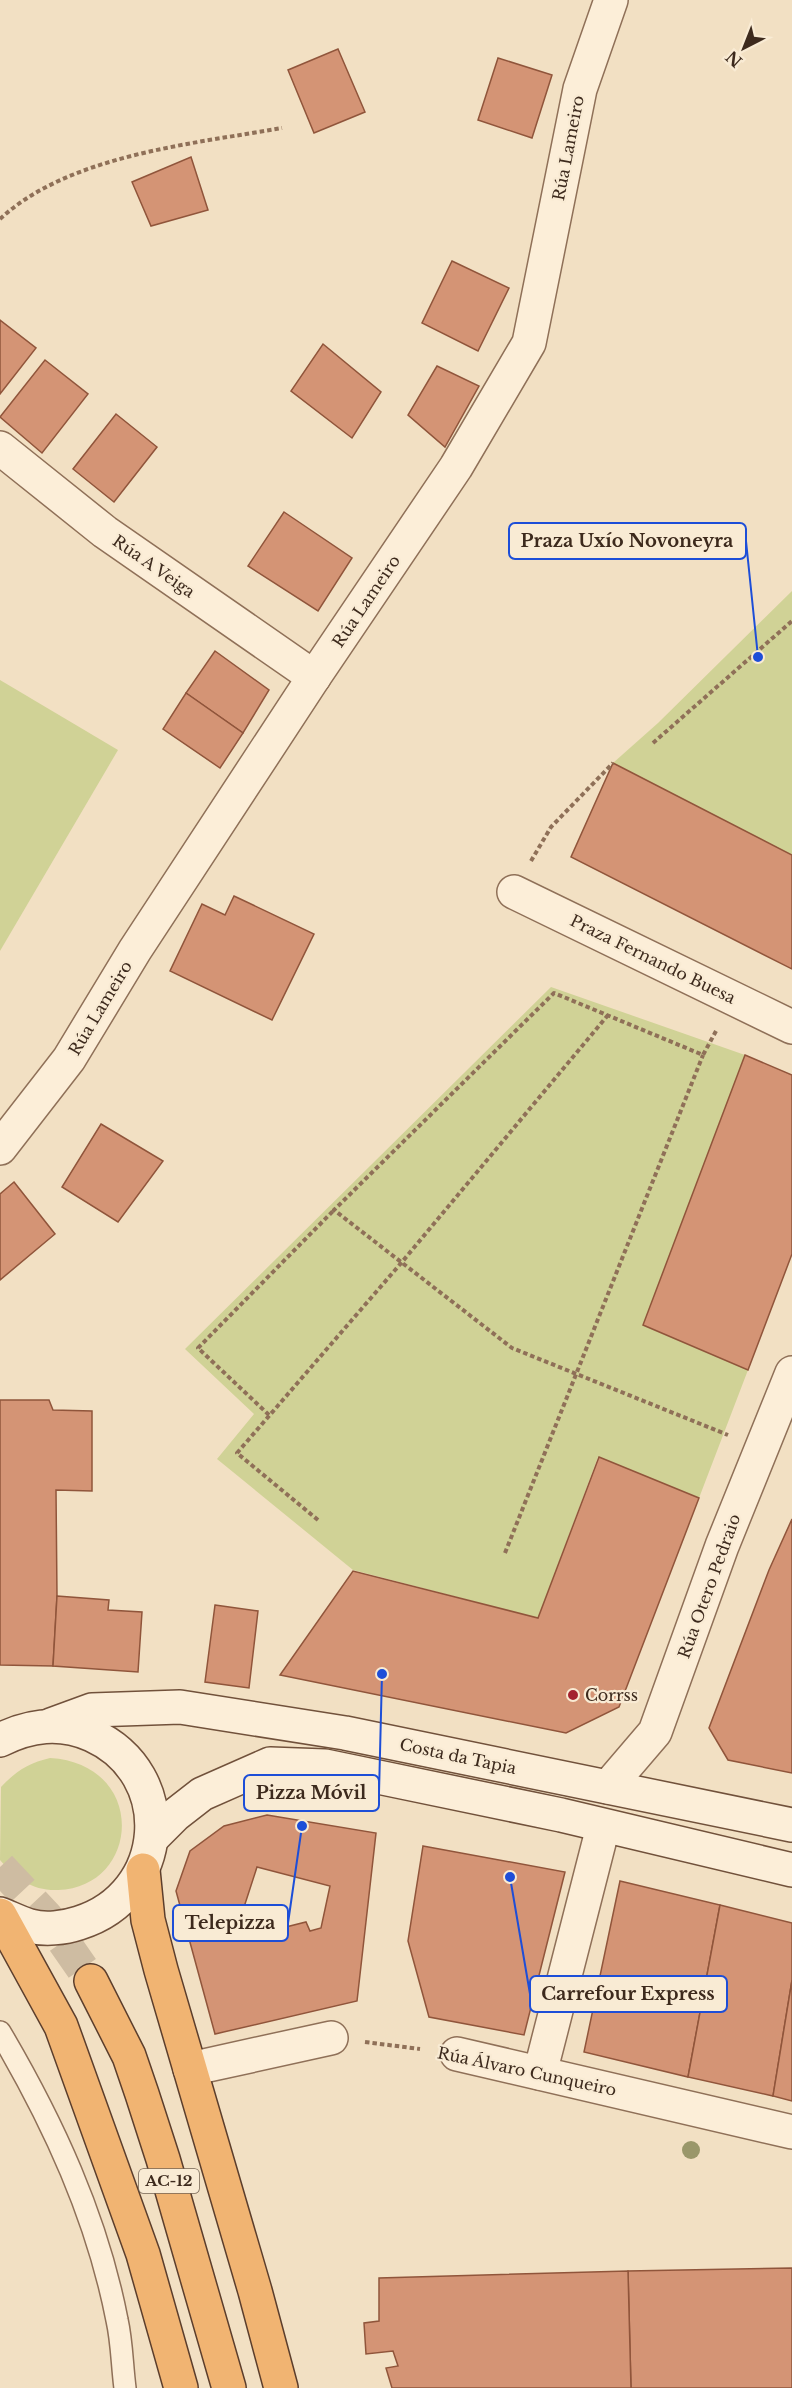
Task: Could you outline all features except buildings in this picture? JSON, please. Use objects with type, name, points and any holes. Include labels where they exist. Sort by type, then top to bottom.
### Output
[{"type":"highway","points":[[143,1870],[148,1920],[281,2388]]},
{"type":"highway","points":[[0,1914],[61,2026],[143,2254],[181,2388]]},
{"type":"highway","name":"AC-12","points":[[92,1981],[129,2056],[139,2085],[163,2159],[229,2388]]},
{"type":"street","name":"Rúa Lameiro","points":[[0,1148],[69,1059],[135,950],[314,676],[456,467],[529,343],[580,89],[611,0]]},
{"type":"street","name":"Rúa A Veiga","points":[[0,448],[105,532],[314,676]]},
{"type":"street","name":"Praza Fernando Buesa","points":[[514,892],[792,1027]]},
{"type":"street","name":"Rúa Otero Pedraio","points":[[608,1787],[655,1732],[722,1546],[792,1374]]},
{"type":"street","name":"Costa da Tapia","points":[[51,1725],[92,1710],[180,1707],[345,1733],[792,1826]]},
{"type":"street","points":[[0,1914],[31,1926],[65,1927],[97,1918],[123,1898],[143,1870],[152,1838],[151,1810],[142,1783],[126,1760],[105,1741],[80,1730],[51,1725],[6,1733]]},
{"type":"street","points":[[152,1838],[175,1815],[202,1794],[270,1764],[325,1766],[561,1815],[603,1827],[792,1870]]},
{"type":"street","points":[[540,2073],[603,1827]]},
{"type":"street","points":[[190,2069],[331,2038]]},
{"type":"street","name":"Rúa Álvaro Cunqueiro","points":[[457,2054],[792,2132]]},
{"type":"lane","points":[[0,2032],[56,2133],[96,2232],[118,2321],[124,2388]]},
{"type":"path","points":[[0,219],[30,195],[56,182],[117,160],[282,128]]},
{"type":"path","points":[[653,743],[792,621]]},
{"type":"path","points":[[514,892],[551,827],[613,763]]},
{"type":"path","points":[[269,1416],[198,1348],[554,993],[703,1055]]},
{"type":"path","points":[[505,1553],[703,1055],[734,998]]},
{"type":"path","points":[[318,1520],[237,1453],[402,1262],[608,1016]]},
{"type":"path","points":[[334,1210],[512,1348],[761,1450]]},
{"type":"path","name":"Rúa Álvaro Cunqueiro","points":[[331,2038],[457,2054]]},
{"type":"green space","points":[[792,591],[792,855],[613,763],[658,723]]},
{"type":"green space","points":[[0,680],[118,750],[0,951]]},
{"type":"green space","points":[[551,987],[745,1055],[643,1325],[748,1370],[699,1498],[598,1457],[538,1618],[353,1570],[217,1459],[254,1414],[185,1349]]},
{"type":"green space","points":[[50,1758],[82,1765],[104,1781],[117,1802],[122,1825],[118,1848],[106,1869],[86,1884],[58,1890],[33,1886],[12,1873],[0,1860],[1,1787],[23,1768]]},
{"type":"tunnel","points":[[0,1867],[46,1916],[91,1981]]},
{"type":"place","name":"Praza Uxío Novoneyra","points":[[758,657]]},
{"type":"place","name":"Pizza Móvil","points":[[382,1674]]},
{"type":"place","name":"Corrss","points":[[573,1695]]},
{"type":"place","name":"Telepizza","points":[[302,1826]]},
{"type":"place","name":"Carrefour Express","points":[[510,1877]]}]
